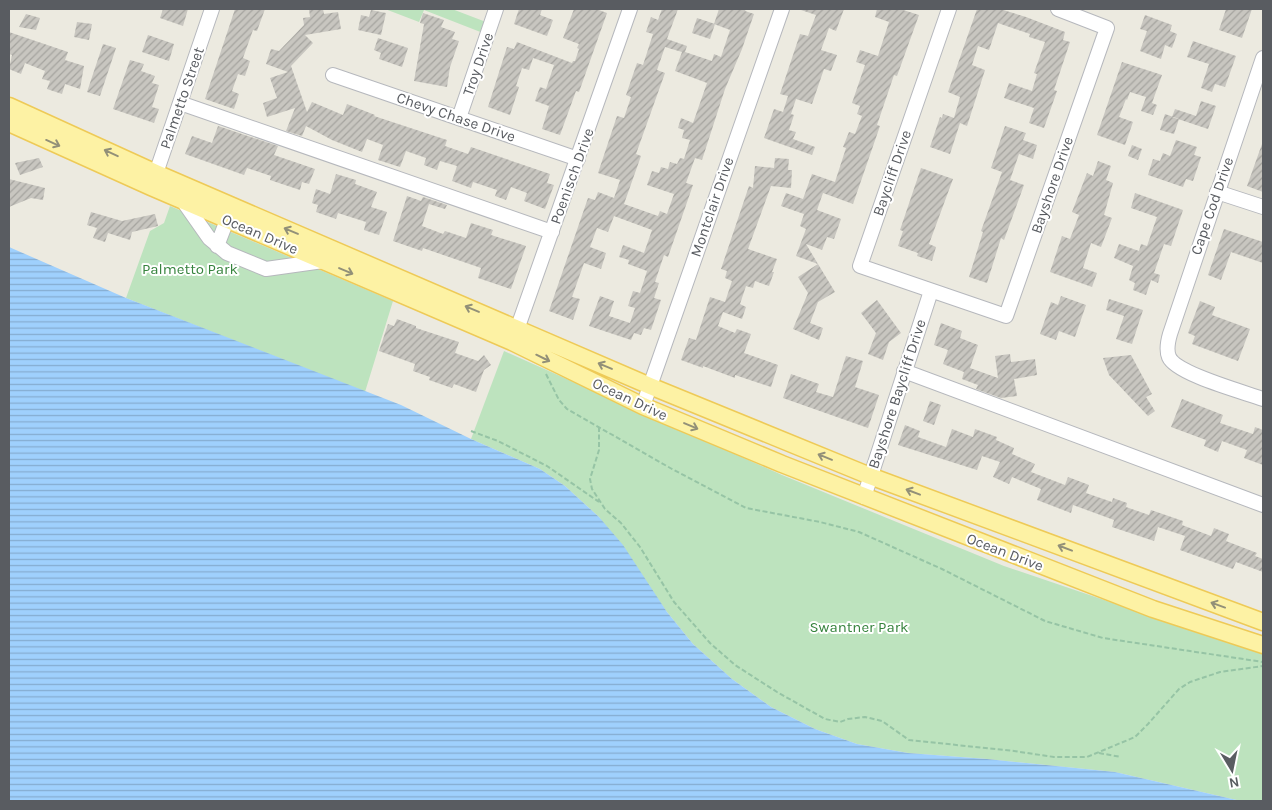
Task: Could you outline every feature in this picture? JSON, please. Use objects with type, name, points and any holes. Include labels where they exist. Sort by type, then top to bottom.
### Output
[{"type":"main road","name":"Ocean Drive","points":[[9,106],[30,124],[237,219],[323,262],[420,295]]},
{"type":"main road","name":"Ocean Drive","points":[[9,123],[30,124]]},
{"type":"main road","name":"Ocean Drive","points":[[153,180],[184,202],[237,219],[515,335],[650,386],[870,476],[1263,622]]},
{"type":"main road","name":"Ocean Drive","points":[[515,335],[643,406],[738,446],[1153,609],[1263,645]]},
{"type":"main road","points":[[738,446],[745,425]]},
{"type":"main road","points":[[1080,581],[1090,558]]},
{"type":"street","name":"Palmetto Street","points":[[153,180],[212,9]]},
{"type":"street","name":"Troy Drive","points":[[459,118],[496,9]]},
{"type":"street","name":"Poenisch Drive","points":[[515,335],[630,9]]},
{"type":"street","name":"Montclair Drive","points":[[643,406],[782,9]]},
{"type":"street","name":"Baycliff Drive","points":[[931,291],[860,266],[949,9]]},
{"type":"street","name":"Bayshore Drive","points":[[931,291],[1006,316],[1107,28],[1058,9]]},
{"type":"street","name":"Cape Cod Drive","points":[[1263,58],[1216,192],[1170,334],[1168,346],[1168,356],[1175,365],[1186,372],[1263,399]]},
{"type":"street","name":"Chevy Chase Drive","points":[[334,75],[578,159]]},
{"type":"street","points":[[180,103],[552,232]]},
{"type":"street","points":[[1216,192],[1263,207]]},
{"type":"street","points":[[184,202],[209,238],[226,253],[266,269],[323,262]]},
{"type":"street","points":[[217,246],[237,219]]},
{"type":"street","name":"Bayshore Baycliff Drive","points":[[864,497],[931,291]]},
{"type":"street","points":[[904,372],[1263,505]]},
{"type":"path","points":[[542,366],[559,400],[567,409],[672,469],[746,508],[820,522],[858,532],[942,569],[1045,621],[1103,638],[1263,662]]},
{"type":"path","points":[[599,427],[599,450],[590,479],[592,489],[605,509],[621,523],[640,547],[674,602],[710,643],[735,665],[777,692],[825,719],[840,722],[865,717],[882,721],[909,740],[1054,757],[1087,757],[1134,737],[1179,689],[1190,682],[1220,672],[1263,666]]},
{"type":"path","points":[[471,431],[498,441],[548,466],[601,503]]},
{"type":"path","points":[[1099,753],[1121,757]]},
{"type":"green space","points":[[385,9],[452,9],[486,22],[483,33],[424,10],[419,22]]},
{"type":"green space","name":"Palmetto Park","points":[[170,206],[393,301],[365,392],[126,298],[150,231],[164,223]]},
{"type":"green space","name":"Swantner Park","points":[[504,351],[782,475],[1004,566],[1263,654],[1263,801],[1241,801],[1115,772],[908,753],[857,744],[815,729],[771,707],[732,679],[693,644],[667,612],[599,517],[565,486],[540,469],[471,439]]},
{"type":"water","points":[[9,247],[126,298],[401,405],[471,439],[540,469],[565,486],[599,517],[623,545],[667,612],[693,644],[732,679],[771,707],[815,729],[857,744],[908,753],[1115,772],[1241,801],[9,801]]},
{"type":"building","points":[[163,9],[188,9],[183,26],[160,18]]},
{"type":"building","points":[[235,9],[265,9],[257,31],[253,30],[243,58],[250,61],[245,76],[238,74],[232,91],[239,94],[234,109],[205,99]]},
{"type":"building","points":[[309,9],[323,9],[324,14],[338,12],[341,29],[305,35],[313,43],[291,66],[307,112],[312,102],[343,115],[347,104],[374,116],[447,140],[445,146],[468,154],[471,147],[550,174],[547,183],[554,185],[545,209],[524,201],[527,193],[511,187],[506,200],[495,196],[497,190],[473,182],[471,188],[452,181],[457,166],[440,161],[437,170],[424,165],[426,158],[406,151],[400,167],[378,160],[383,145],[367,139],[362,152],[332,140],[306,126],[302,136],[286,131],[295,108],[267,117],[263,103],[277,98],[270,78],[288,72],[266,64],[271,49],[279,51],[304,25],[303,18],[310,17]]},
{"type":"building","points":[[519,9],[542,9],[540,15],[553,20],[547,36],[514,24]]},
{"type":"building","points":[[574,9],[596,9],[607,13],[579,92],[576,91],[560,135],[542,129],[549,106],[535,101],[540,87],[546,89],[554,65],[533,58],[529,70],[522,68],[516,86],[519,87],[510,115],[488,107],[507,47],[514,49],[517,42],[572,63],[575,61],[579,44],[563,38]]},
{"type":"building","points":[[662,9],[678,9],[667,39],[687,46],[685,52],[712,61],[714,54],[721,57],[730,30],[714,24],[719,9],[746,9],[745,11],[754,14],[725,89],[702,160],[695,158],[686,183],[693,185],[668,257],[664,255],[655,282],[659,283],[654,298],[661,300],[651,330],[644,328],[641,335],[634,333],[631,340],[589,326],[600,296],[614,301],[609,316],[630,323],[635,308],[628,306],[633,291],[640,293],[647,271],[628,264],[629,260],[619,257],[623,245],[644,253],[652,230],[614,216],[608,232],[597,228],[590,247],[606,253],[601,269],[584,263],[572,297],[580,299],[573,320],[549,311],[588,198],[595,200],[598,192],[614,198],[620,180],[598,173],[617,116],[624,118],[631,97],[626,95],[637,63],[643,65],[653,34],[646,32],[651,17],[658,20]],"holes":[[[665,47],[682,52],[675,71],[707,83],[693,123],[681,118],[678,128],[684,130],[682,138],[690,140],[684,159],[680,158],[677,164],[670,162],[668,169],[661,167],[659,173],[652,171],[647,185],[674,194],[667,214],[660,211],[658,216],[624,204],[641,156],[636,154],[665,73],[657,70]]]},
{"type":"building","points":[[801,9],[844,9],[836,31],[829,28],[821,50],[837,55],[831,71],[824,69],[812,104],[796,99],[791,114],[794,115],[789,130],[796,132],[793,139],[815,147],[812,155],[764,138],[774,109],[783,112],[788,96],[780,94],[800,34],[808,36],[816,15]]},
{"type":"building","points":[[877,9],[900,9],[919,15],[897,76],[894,75],[877,125],[880,126],[853,204],[823,193],[817,210],[841,219],[834,239],[827,237],[822,250],[806,244],[818,264],[796,256],[806,229],[800,226],[804,214],[781,206],[786,193],[803,199],[812,174],[835,182],[846,148],[843,147],[849,132],[855,134],[862,116],[857,114],[860,106],[852,103],[865,65],[856,62],[860,50],[878,56],[889,22],[875,17]]},
{"type":"building","points":[[977,9],[1000,9],[1026,17],[1065,32],[1063,40],[1070,42],[1054,90],[1057,91],[1044,128],[1029,123],[1034,108],[1004,98],[1009,83],[1032,91],[1037,74],[1034,73],[1045,42],[1029,37],[1030,34],[998,23],[989,50],[978,46],[972,65],[985,70],[967,126],[960,123],[950,154],[930,147],[940,117],[942,118],[943,114],[954,118],[960,97],[948,92]]},
{"type":"building","points":[[1226,9],[1252,9],[1242,38],[1219,30]]},
{"type":"building","points":[[371,10],[386,13],[381,35],[358,30],[361,15],[369,17]]},
{"type":"building","points":[[423,13],[444,20],[441,27],[455,32],[452,39],[459,41],[450,67],[447,87],[414,81],[424,24],[420,23]]},
{"type":"building","points":[[26,14],[40,18],[36,30],[19,27]]},
{"type":"building","points":[[1145,15],[1172,25],[1170,31],[1177,34],[1172,48],[1165,45],[1161,59],[1140,51],[1147,31],[1140,29]]},
{"type":"building","points":[[697,18],[715,24],[710,39],[692,33]]},
{"type":"building","points":[[77,22],[92,24],[89,40],[74,37]]},
{"type":"building","points":[[9,32],[68,52],[65,60],[84,66],[80,89],[65,84],[62,94],[47,89],[50,81],[42,79],[45,71],[25,63],[21,74],[9,69],[12,55],[9,54]]},
{"type":"building","points":[[148,35],[174,44],[169,61],[142,52]]},
{"type":"building","points":[[378,38],[408,48],[402,67],[379,59],[381,53],[374,50]]},
{"type":"building","points":[[1193,41],[1236,56],[1225,87],[1215,84],[1212,92],[1201,88],[1209,64],[1187,57]]},
{"type":"building","points":[[103,44],[116,48],[100,96],[87,92]]},
{"type":"building","points":[[130,60],[144,64],[141,71],[155,76],[152,83],[159,85],[152,107],[159,109],[154,123],[113,109]]},
{"type":"building","points":[[1122,62],[1162,75],[1152,103],[1157,105],[1153,115],[1141,111],[1146,97],[1130,92],[1126,99],[1119,117],[1133,122],[1125,145],[1097,135]]},
{"type":"building","points":[[1201,101],[1216,106],[1208,129],[1172,117],[1175,109],[1196,116]]},
{"type":"building","points":[[1165,114],[1179,119],[1174,134],[1160,130]]},
{"type":"building","points":[[218,126],[278,146],[274,155],[315,169],[309,184],[302,182],[300,190],[270,180],[271,176],[247,168],[244,175],[185,154],[192,136],[212,143]]},
{"type":"building","points":[[1005,126],[1026,133],[1023,140],[1037,145],[1033,159],[1019,154],[1010,180],[1024,185],[1004,240],[1001,238],[987,283],[969,277],[983,232],[981,231],[1002,172],[991,168]]},
{"type":"building","points":[[1176,140],[1197,147],[1194,155],[1201,157],[1193,181],[1186,179],[1183,187],[1148,175],[1153,159],[1160,161],[1163,153],[1170,156]]},
{"type":"building","points":[[1263,144],[1263,192],[1247,186]]},
{"type":"building","points":[[1132,145],[1142,149],[1138,160],[1128,156]]},
{"type":"building","points":[[39,158],[43,167],[20,175],[15,163]]},
{"type":"building","points":[[775,158],[789,159],[788,170],[792,170],[791,188],[771,186],[748,249],[777,259],[772,272],[774,272],[769,286],[755,281],[753,288],[746,286],[740,304],[746,307],[742,319],[723,312],[718,326],[735,333],[737,329],[751,334],[744,353],[778,365],[771,387],[735,375],[735,378],[681,360],[689,338],[696,340],[710,297],[725,302],[732,281],[725,278],[727,271],[721,269],[749,186],[753,188],[755,166],[774,168]]},
{"type":"building","points":[[1098,161],[1111,166],[1106,180],[1113,183],[1104,215],[1112,218],[1101,247],[1091,243],[1083,268],[1097,273],[1092,287],[1050,272],[1062,236],[1070,239],[1079,215],[1072,212],[1087,173],[1093,176]]},
{"type":"building","points":[[921,168],[953,179],[929,244],[936,247],[932,261],[917,256],[918,253],[898,246],[903,231],[900,230]]},
{"type":"building","points":[[336,174],[356,180],[355,184],[377,192],[371,207],[387,212],[379,235],[364,230],[366,222],[338,213],[336,219],[316,212],[318,205],[312,203],[316,189],[330,194]]},
{"type":"building","points":[[9,179],[45,188],[43,200],[31,198],[9,207]]},
{"type":"building","points":[[1135,193],[1183,210],[1171,246],[1164,244],[1154,273],[1160,275],[1158,283],[1151,280],[1146,295],[1133,290],[1135,283],[1129,280],[1133,266],[1114,258],[1119,244],[1139,251],[1141,244],[1147,246],[1157,217],[1131,208]]},
{"type":"building","points":[[407,196],[421,201],[423,197],[447,205],[445,209],[429,204],[422,226],[443,234],[445,231],[466,238],[471,223],[493,230],[491,235],[526,246],[511,289],[478,278],[481,268],[423,248],[422,251],[393,241]]},
{"type":"building","points":[[91,212],[122,221],[155,214],[158,226],[132,232],[130,240],[108,233],[105,242],[93,238],[97,228],[87,225]]},
{"type":"building","points":[[1224,229],[1263,242],[1263,263],[1231,252],[1221,280],[1208,275]]},
{"type":"building","points":[[818,264],[835,292],[818,302],[810,323],[823,328],[819,340],[793,329],[808,293],[798,277]]},
{"type":"building","points":[[1061,296],[1086,305],[1075,337],[1059,331],[1056,340],[1040,334],[1051,302],[1058,305]]},
{"type":"building","points":[[1109,299],[1143,310],[1132,344],[1116,339],[1124,316],[1106,310]]},
{"type":"building","points":[[877,300],[901,333],[889,342],[883,360],[868,354],[876,333],[861,313]]},
{"type":"building","points":[[1200,301],[1215,307],[1212,315],[1250,329],[1238,361],[1192,344],[1195,336],[1188,333]]},
{"type":"building","points":[[397,319],[416,326],[416,328],[459,342],[455,353],[478,361],[484,355],[491,365],[484,370],[476,392],[454,384],[452,388],[429,380],[430,377],[413,371],[415,364],[379,351],[388,324],[394,326]]},
{"type":"building","points":[[941,323],[962,331],[960,338],[978,345],[970,368],[998,378],[995,356],[1010,354],[1011,362],[1035,359],[1037,375],[1014,379],[1017,396],[1001,398],[976,389],[978,385],[962,379],[964,372],[943,364],[948,350],[934,345]]},
{"type":"building","points":[[1131,355],[1152,394],[1146,397],[1155,411],[1148,416],[1109,375],[1103,358]]},
{"type":"building","points":[[846,356],[863,361],[855,387],[879,395],[868,428],[783,398],[791,374],[819,384],[816,392],[833,397]]},
{"type":"building","points":[[1182,399],[1223,415],[1220,423],[1253,434],[1255,427],[1263,430],[1263,465],[1244,458],[1247,450],[1222,441],[1218,452],[1204,446],[1206,440],[1171,427]]},
{"type":"building","points":[[930,401],[941,405],[934,425],[923,421]]},
{"type":"building","points":[[905,425],[920,431],[918,437],[946,447],[952,429],[973,437],[975,429],[997,437],[996,440],[1014,448],[1012,454],[1035,464],[1031,472],[1065,485],[1068,477],[1089,485],[1086,493],[1112,502],[1113,498],[1127,503],[1126,507],[1149,515],[1151,510],[1183,521],[1182,525],[1211,536],[1214,528],[1229,534],[1226,541],[1257,553],[1255,556],[1263,559],[1263,572],[1236,562],[1233,569],[1180,550],[1185,536],[1158,527],[1154,541],[1112,527],[1114,520],[1073,505],[1071,513],[1037,500],[1041,489],[1012,477],[1009,484],[993,477],[1000,462],[982,456],[977,470],[898,445]]}]
